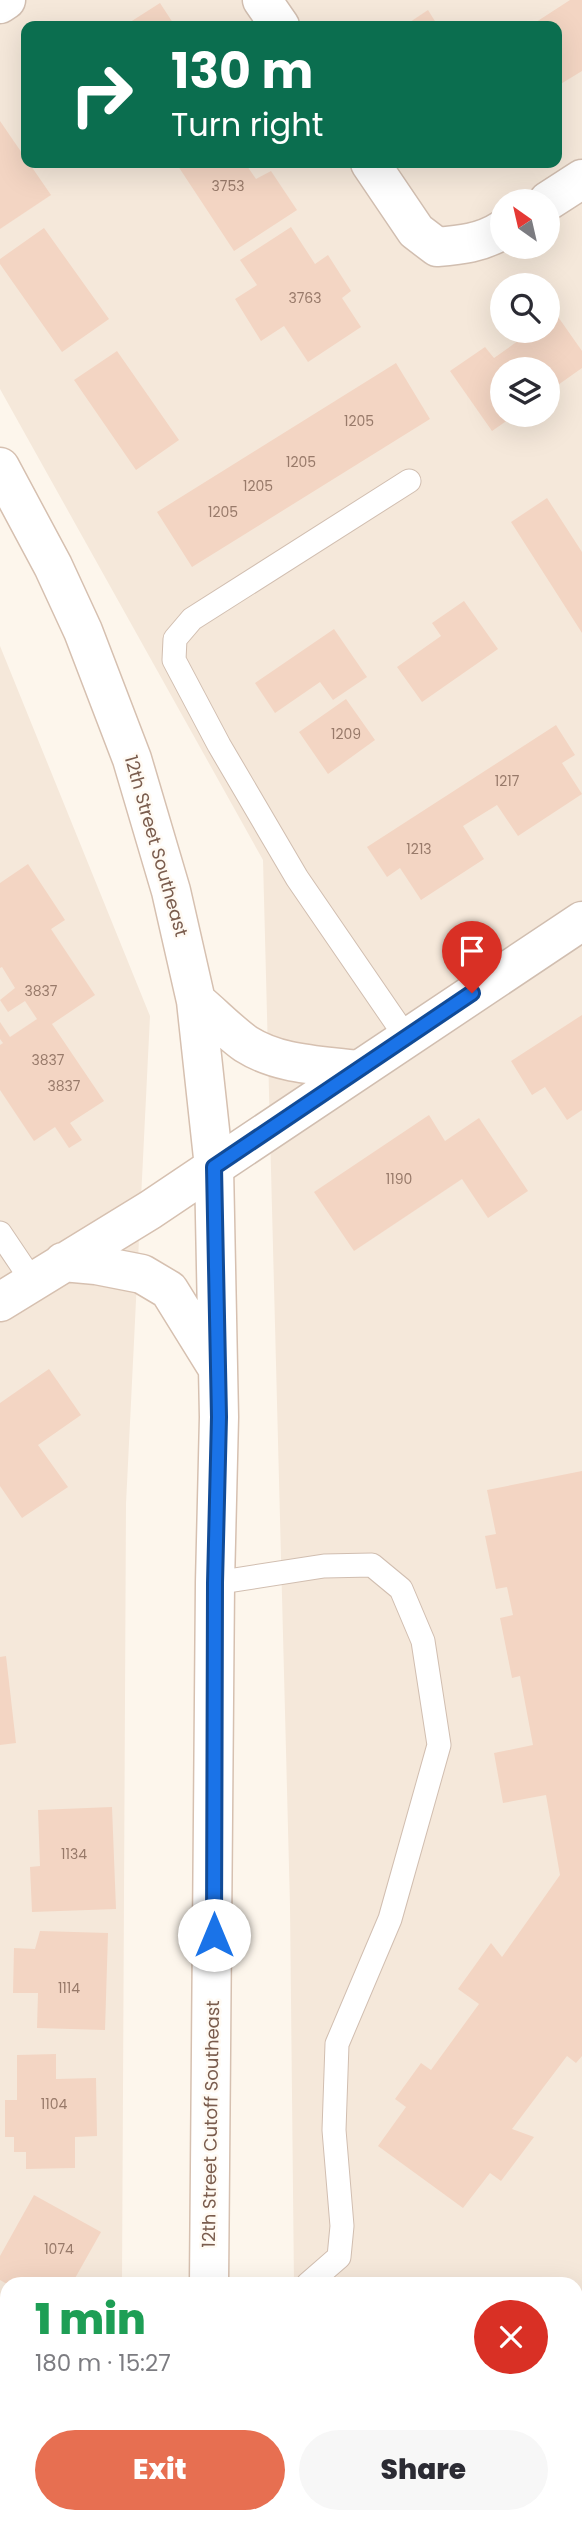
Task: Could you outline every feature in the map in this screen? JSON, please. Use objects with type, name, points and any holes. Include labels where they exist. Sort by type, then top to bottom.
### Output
[{"type":"main road","points":[[0,4],[6,0]]},
{"type":"main road","points":[[262,0],[277,21]]},
{"type":"main road","points":[[373,168],[416,231],[437,247],[460,246],[490,238]]},
{"type":"main road","points":[[560,193],[582,179]]},
{"type":"main road","name":"12th Street Southeast","points":[[0,467],[53,566],[83,631],[132,759],[171,891],[197,1001],[214,1167]]},
{"type":"main road","points":[[0,1302],[150,1210],[582,921]]},
{"type":"main road","points":[[197,1001],[245,1043],[272,1057],[290,1062],[357,1070]]},
{"type":"main road","name":"12th Street Cutoff Southeast","points":[[209,2277],[219,1417],[214,1167]]},
{"type":"main road","points":[[48,1272],[96,1265],[142,1274],[169,1290],[218,1369]]},
{"type":"lane","points":[[406,1037],[297,878],[219,745],[174,660],[175,639],[192,619],[409,481]]},
{"type":"lane","points":[[0,1233],[48,1272]]},
{"type":"lane","points":[[215,1583],[324,1566],[372,1564],[401,1589],[423,1641],[439,1745],[390,1919],[337,2044],[334,2130],[342,2226],[339,2258],[316,2277]]},
{"type":"shaded area","points":[[0,0],[582,0],[582,2277],[294,2277],[290,1906],[263,860],[0,389]]},
{"type":"shaded area","points":[[0,646],[150,1016],[126,1504],[122,2277],[0,2277]]},
{"type":"building","points":[[570,0],[582,0],[582,71],[562,83],[562,21],[538,21]]},
{"type":"building","points":[[160,3],[172,21],[132,21]]},
{"type":"building","points":[[428,10],[435,21],[412,21]]},
{"type":"building","points":[[0,121],[21,152],[21,168],[32,168],[51,195],[0,229]]},
{"type":"building","points":[[179,168],[248,168],[256,179],[271,171],[297,210],[234,251]]},
{"type":"building","points":[[291,227],[315,264],[328,255],[351,291],[342,298],[361,327],[308,362],[284,326],[261,341],[235,299],[257,285],[240,260]]},
{"type":"building","points":[[44,228],[109,319],[62,352],[0,264],[0,259]]},
{"type":"building","points":[[560,320],[582,351],[582,368],[560,384],[560,357],[495,357],[515,343],[560,343]]},
{"type":"building","points":[[485,347],[493,357],[490,357],[490,427],[498,427],[492,431],[450,371]]},
{"type":"building","points":[[117,351],[179,440],[136,470],[74,380]]},
{"type":"building","points":[[396,363],[430,419],[192,567],[157,512]]},
{"type":"building","points":[[547,498],[582,552],[582,633],[511,522]]},
{"type":"building","points":[[464,601],[498,649],[422,702],[397,667],[441,636],[432,623]]},
{"type":"building","points":[[334,629],[367,677],[333,700],[320,682],[275,713],[255,683]]},
{"type":"building","points":[[346,699],[375,740],[328,774],[299,732]]},
{"type":"building","points":[[556,725],[575,755],[562,763],[582,794],[518,836],[497,805],[463,826],[484,859],[421,900],[400,868],[387,877],[367,847]]},
{"type":"building","points":[[28,864],[65,920],[51,929],[95,995],[52,1024],[104,1101],[70,1123],[82,1140],[69,1148],[55,1127],[34,1141],[0,1090],[0,1045],[3,1043],[0,1039],[0,1022],[10,1037],[37,1019],[25,1001],[8,1012],[0,1000],[15,988],[2,967],[0,968],[0,883]]},
{"type":"building","points":[[582,1015],[582,1110],[567,1120],[545,1087],[532,1095],[511,1061]]},
{"type":"building","points":[[429,1115],[445,1141],[479,1118],[528,1191],[488,1218],[462,1179],[354,1251],[314,1192]]},
{"type":"building","points":[[49,1369],[81,1415],[38,1445],[68,1487],[22,1518],[0,1486],[0,1403]]},
{"type":"building","points":[[582,1471],[582,2056],[576,2063],[567,2056],[512,2129],[534,2137],[501,2181],[490,2173],[463,2208],[378,2146],[406,2107],[395,2099],[421,2063],[431,2070],[479,2004],[458,1989],[491,1943],[502,1957],[560,1875],[546,1795],[503,1803],[494,1753],[533,1745],[520,1676],[512,1678],[500,1618],[513,1615],[507,1587],[496,1589],[485,1536],[496,1534],[487,1490]]},
{"type":"building","points":[[6,1656],[16,1743],[0,1745],[0,1657]]},
{"type":"building","points":[[112,1807],[116,1909],[32,1912],[30,1867],[40,1866],[38,1810]]},
{"type":"building","points":[[40,1931],[108,1933],[105,2030],[37,2028],[38,1993],[13,1993],[14,1948],[35,1949]]},
{"type":"building","points":[[56,2054],[56,2079],[96,2078],[97,2136],[75,2137],[75,2168],[26,2169],[26,2152],[14,2152],[14,2137],[5,2137],[5,2100],[17,2100],[17,2055]]},
{"type":"building","points":[[34,2195],[101,2232],[76,2277],[0,2277],[0,2256]]},
{"type":"route","points":[[214,1935],[215,1583],[219,1417],[214,1167],[472,993]]}]
